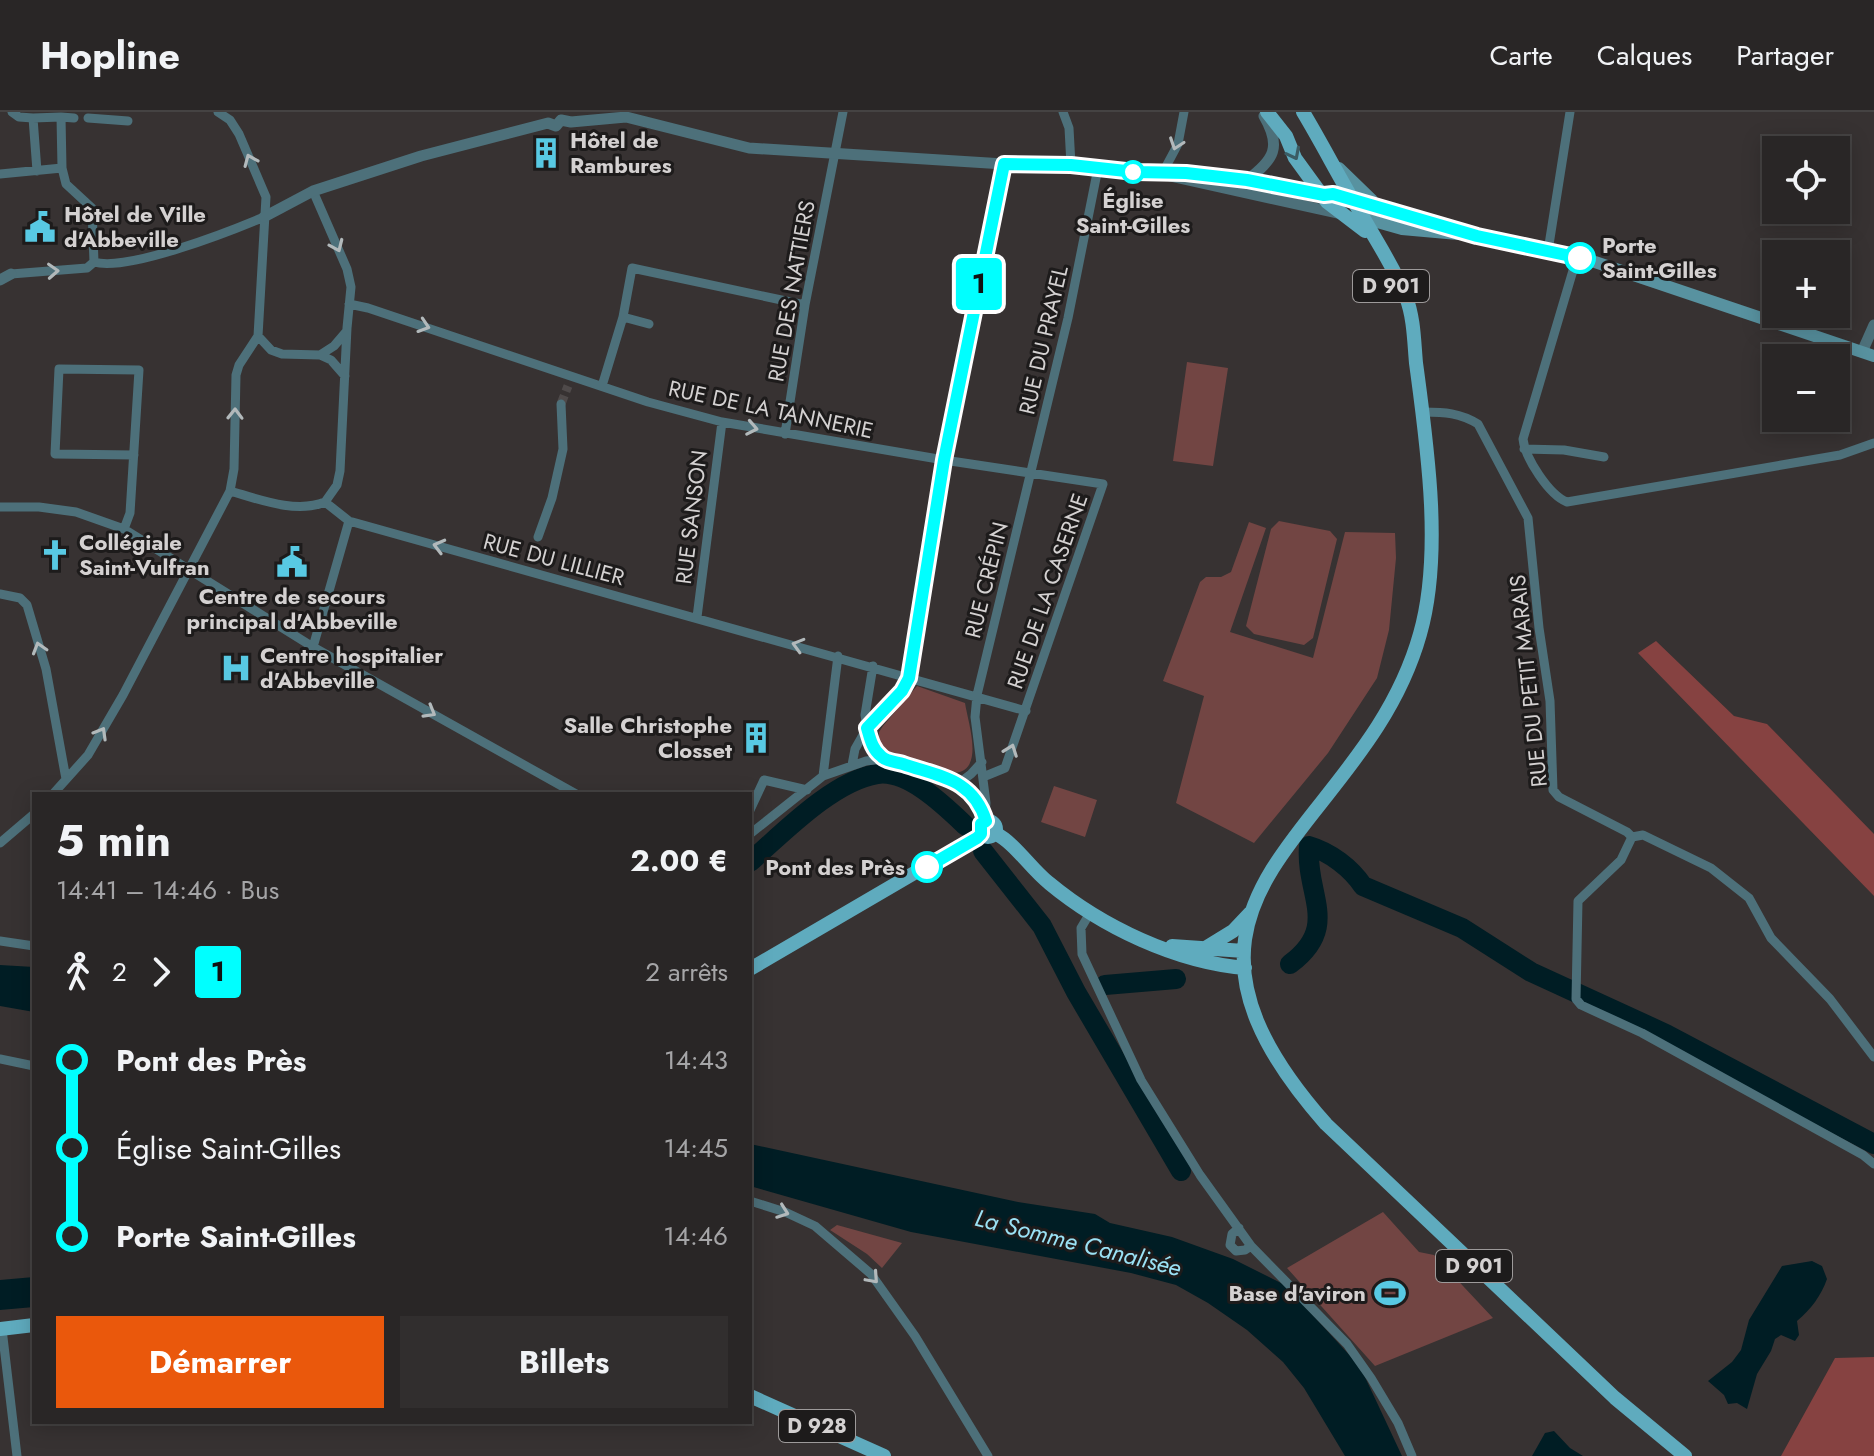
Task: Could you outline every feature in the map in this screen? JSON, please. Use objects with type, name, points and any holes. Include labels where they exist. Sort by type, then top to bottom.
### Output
[{"type":"main road","name":"D 901","points":[[1264,112],[1286,136],[1295,158],[1331,206],[1356,217],[1387,274],[1417,365],[1424,412],[1430,575],[1421,633],[1409,670],[1396,696],[1369,740],[1275,860],[1259,888],[1244,951],[1250,998],[1263,1035],[1277,1062],[1326,1124],[1615,1398],[1685,1456]]},
{"type":"main road","points":[[1303,112],[1354,199],[1356,217],[1380,244],[1407,300],[1417,365]]},
{"type":"main road","points":[[1332,160],[1364,195],[1378,205]]},
{"type":"main road","points":[[1354,199],[1477,236],[1577,257],[1868,354]]},
{"type":"main road","points":[[1356,217],[1433,233],[1477,236]]},
{"type":"main road","points":[[1380,244],[1390,226]]},
{"type":"main road","points":[[752,968],[987,826],[1047,882],[1090,913],[1131,935],[1199,961],[1245,968]]},
{"type":"main road","points":[[1206,947],[1233,931],[1251,913]]},
{"type":"main road","points":[[1159,945],[1244,951]]},
{"type":"main road","points":[[1,1329],[32,1325]]},
{"type":"main road","name":"D 928","points":[[752,1397],[884,1456]]},
{"type":"street","points":[[12,112],[19,117],[74,118]]},
{"type":"street","points":[[55,792],[88,755],[123,695],[230,491],[234,469],[236,375],[258,336],[266,197],[230,116],[218,112]]},
{"type":"street","name":"RUE DES NATTIERS","points":[[785,434],[805,305],[843,112]]},
{"type":"street","points":[[1063,112],[1069,128],[1071,165]]},
{"type":"street","points":[[1162,174],[1178,144],[1184,112]]},
{"type":"street","points":[[1247,180],[1268,163],[1274,150],[1271,128],[1264,112]]},
{"type":"street","points":[[1548,251],[1570,112]]},
{"type":"street","points":[[61,117],[62,168],[66,184],[92,208],[94,262]]},
{"type":"street","points":[[5,277],[87,268],[94,262],[109,264],[156,254],[227,233],[313,191],[554,117],[571,122],[626,117],[749,148],[1186,173],[1247,180],[1354,199]]},
{"type":"street","points":[[33,118],[37,171]]},
{"type":"street","points":[[88,118],[128,121]]},
{"type":"street","points":[[852,765],[855,749],[867,728],[902,691],[909,678],[944,460],[1004,164]]},
{"type":"street","points":[[0,174],[62,168]]},
{"type":"street","name":"RUE DU PRAYEL","points":[[1030,473],[1068,318],[1098,168]]},
{"type":"street","points":[[1162,174],[1182,181],[1356,217]]},
{"type":"street","points":[[230,491],[308,507],[325,502],[337,485],[351,287],[347,269],[313,191]]},
{"type":"street","points":[[1577,257],[1523,439],[1524,449],[1535,469],[1559,499],[1567,502],[1840,455],[1874,443]]},
{"type":"street","points":[[602,386],[623,317],[632,268],[805,305]]},
{"type":"street","name":"RUE DE LA TANNERIE","points":[[349,304],[722,422],[1103,484]]},
{"type":"street","points":[[623,317],[649,324]]},
{"type":"street","points":[[1868,354],[1874,325]]},
{"type":"street","points":[[320,355],[334,346],[346,332]]},
{"type":"street","points":[[258,336],[271,350],[282,354],[320,355],[331,360],[345,376]]},
{"type":"street","points":[[124,529],[130,513],[134,455],[139,370],[59,369],[55,454],[134,455]]},
{"type":"street","points":[[568,386],[571,375]]},
{"type":"street","points":[[538,537],[552,498],[563,449],[561,404]]},
{"type":"street","name":"RUE DU PETIT MARAIS","points":[[1424,412],[1447,412],[1467,417],[1478,424],[1528,518],[1550,701],[1553,790],[1559,797],[1632,837]]},
{"type":"street","name":"RUE SANSON","points":[[697,617],[722,422]]},
{"type":"street","points":[[1524,449],[1564,450],[1604,457]]},
{"type":"street","name":"RUE CRÉPIN","points":[[987,826],[975,717],[977,695],[1030,473]]},
{"type":"street","name":"RUE DE LA CASERNE","points":[[983,777],[1005,768],[1103,484]]},
{"type":"street","name":"RUE DU LILLIER","points":[[325,502],[349,521],[1026,711]]},
{"type":"street","points":[[0,507],[39,507],[76,512],[124,529],[313,647],[572,792]]},
{"type":"street","points":[[313,647],[349,521]]},
{"type":"street","points":[[0,594],[20,598],[27,605],[56,715],[66,779]]},
{"type":"street","points":[[823,776],[838,656]]},
{"type":"street","points":[[873,666],[865,715],[873,746],[883,759]]},
{"type":"street","points":[[752,832],[823,776],[852,765],[883,759],[959,783],[976,797],[987,826]]},
{"type":"street","points":[[959,783],[982,762]]},
{"type":"street","points":[[752,806],[764,780],[807,790]]},
{"type":"street","points":[[0,843],[32,816]]},
{"type":"street","points":[[1874,1057],[1830,999],[1771,938],[1749,898],[1711,868],[1643,835],[1632,837],[1621,860],[1578,901],[1576,999],[1581,1005],[1642,1033],[1863,1155],[1874,1164]]},
{"type":"street","points":[[1090,913],[1081,928],[1082,954],[1141,1080],[1200,1175],[1251,1246],[1347,1344],[1398,1423],[1412,1456]]},
{"type":"street","points":[[0,941],[32,946]]},
{"type":"street","points":[[2,1060],[32,1066]]},
{"type":"street","points":[[752,1202],[815,1226],[871,1274],[915,1336],[988,1456]]},
{"type":"street","points":[[1239,1228],[1232,1234],[1230,1245],[1236,1251],[1251,1246]]},
{"type":"street","points":[[1,1329],[17,1456]]},
{"type":"shaded area","points":[[1187,362],[1228,368],[1213,466],[1173,461]]},
{"type":"shaded area","points":[[1279,521],[1330,531],[1337,539],[1313,638],[1304,645],[1254,634],[1246,626],[1271,529]]},
{"type":"shaded area","points":[[1249,522],[1266,528],[1230,632],[1313,658],[1345,532],[1395,533],[1396,558],[1389,630],[1377,678],[1328,753],[1254,843],[1176,803],[1204,696],[1163,681],[1200,582],[1206,577],[1221,577],[1231,572]]},
{"type":"shaded area","points":[[1656,641],[1734,716],[1767,724],[1874,834],[1874,896],[1638,653]]},
{"type":"shaded area","points":[[917,686],[965,703],[972,755],[970,764],[964,770],[955,773],[885,750],[879,742],[879,732],[883,726]]},
{"type":"shaded area","points":[[1054,786],[1097,800],[1085,837],[1041,822]]},
{"type":"shaded area","name":"Base d'aviron","points":[[1383,1212],[1419,1252],[1434,1255],[1493,1318],[1375,1366],[1287,1268]]},
{"type":"shaded area","points":[[837,1225],[902,1243],[882,1268],[867,1254],[830,1230]]},
{"type":"shaded area","points":[[1874,1357],[1874,1456],[1781,1456],[1835,1358]]},
{"type":"water","points":[[0,965],[32,967],[32,1012],[0,1006]]},
{"type":"water","name":"La Somme Canalisée","points":[[752,1144],[1018,1202],[1095,1214],[1110,1223],[1172,1237],[1233,1259],[1285,1285],[1353,1359],[1364,1375],[1402,1456],[1345,1456],[1304,1388],[1283,1362],[1247,1330],[1176,1285],[1131,1273],[911,1232],[752,1187]]},
{"type":"water","points":[[1812,1261],[1822,1266],[1827,1279],[1815,1302],[1797,1321],[1799,1335],[1795,1341],[1781,1335],[1775,1339],[1757,1374],[1747,1409],[1737,1403],[1728,1404],[1724,1395],[1708,1381],[1732,1362],[1741,1350],[1749,1320],[1782,1266]]},
{"type":"water","points":[[32,1277],[32,1307],[0,1310],[0,1280]]},
{"type":"water","points":[[1554,1431],[1570,1448],[1583,1456],[1532,1456],[1545,1433]]},
{"type":"waterway","points":[[752,860],[826,797],[860,779],[877,774],[889,774],[914,783],[966,826]]},
{"type":"waterway","points":[[1290,964],[1305,950],[1314,936],[1317,923],[1309,846],[1339,862],[1363,886],[1462,928],[1531,972],[1666,1034],[1874,1144]]},
{"type":"waterway","points":[[983,851],[1042,926],[1076,992],[1181,1171]]},
{"type":"waterway","points":[[1105,985],[1176,979]]},
{"type":"tunnel","points":[[561,404],[568,386]]},
{"type":"bus line","name":"1","points":[[927,867],[977,838],[981,834],[981,824],[986,821],[985,815],[966,786],[883,759],[873,746],[867,728],[902,691],[909,678],[944,460],[1004,164],[1186,173],[1333,194],[1477,236],[1580,258]]},
{"type":"place","name":"Hôtel de Rambures","points":[[546,153]]},
{"type":"place","name":"Église Saint-Gilles","points":[[1133,172]]},
{"type":"place","name":"Hôtel de Ville d'Abbeville","points":[[40,227]]},
{"type":"place","name":"Porte Saint-Gilles","points":[[1580,258]]},
{"type":"place","name":"Collégiale Saint-Vulfran","points":[[55,555]]},
{"type":"place","name":"Centre de secours principal d'Abbeville","points":[[292,562]]},
{"type":"place","name":"Centre hospitalier d'Abbeville","points":[[236,668]]},
{"type":"place","name":"Salle Christophe Closset","points":[[756,738]]},
{"type":"place","name":"Pont des Près","points":[[927,867]]},
{"type":"place","name":"Base d'aviron","points":[[1390,1293]]}]
